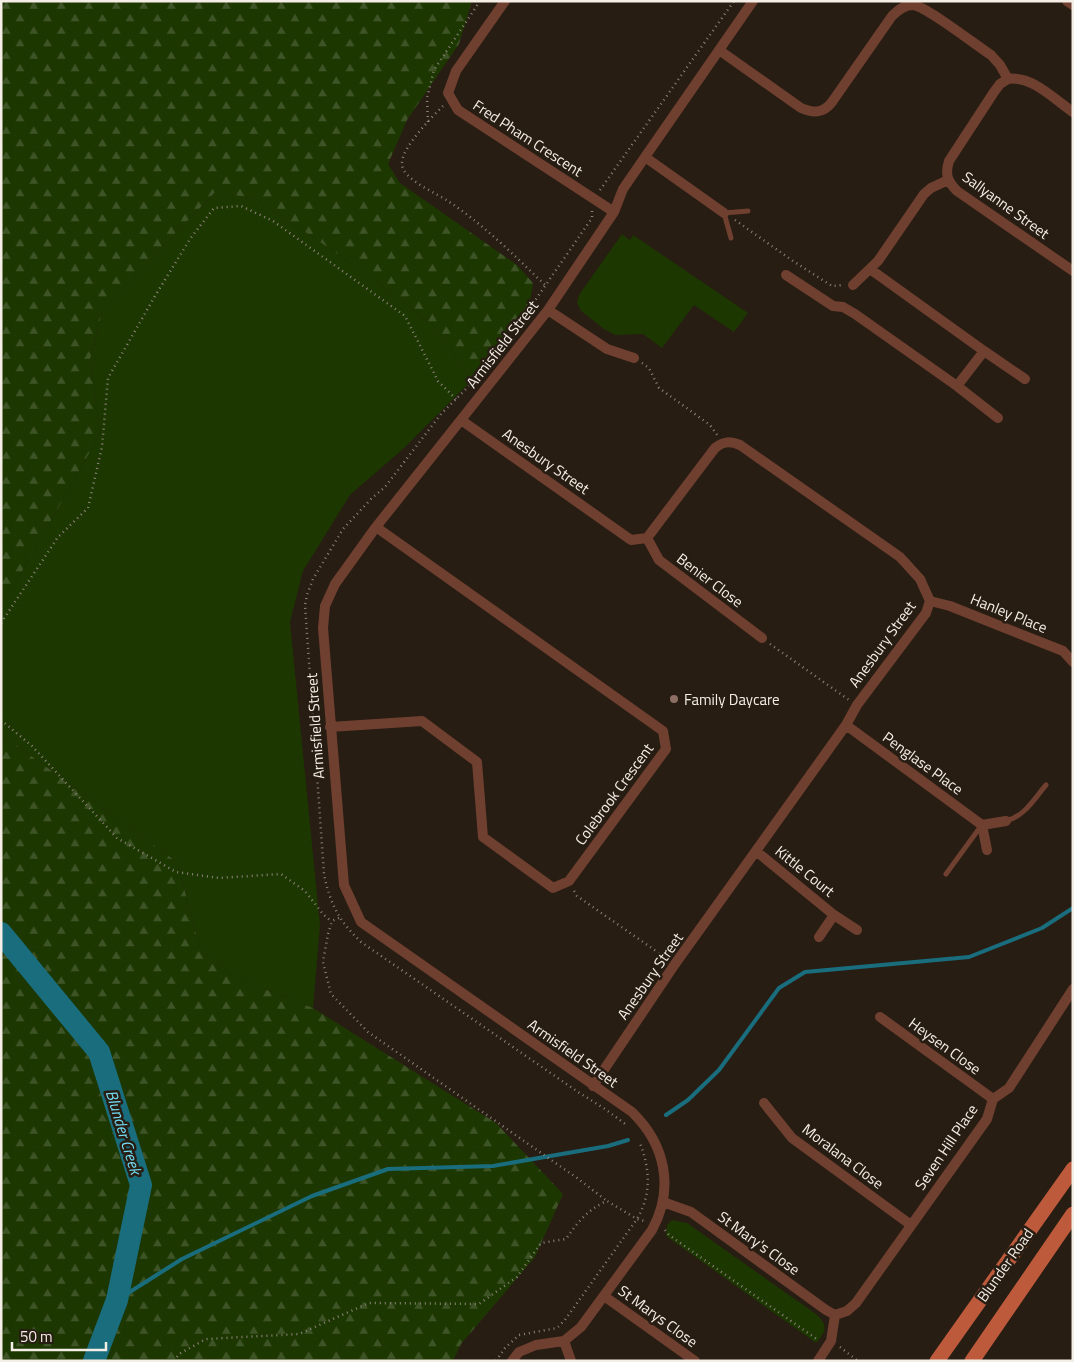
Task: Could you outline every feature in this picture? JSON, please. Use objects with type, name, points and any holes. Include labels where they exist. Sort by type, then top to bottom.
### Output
[{"type":"main road","name":"Blunder Road","points":[[937,1361],[1073,1169]]},
{"type":"main road","name":"Blunder Road","points":[[972,1361],[1073,1214]]},
{"type":"street","name":"Fred Pham Crescent","points":[[505,1],[456,71],[448,93],[458,110],[614,212]]},
{"type":"street","name":"Armisfield Street","points":[[512,1361],[519,1352],[536,1345],[564,1340],[581,1327],[656,1223],[663,1202],[664,1164],[656,1144],[642,1122],[632,1112],[361,922],[344,885],[323,628],[325,606],[336,584],[376,527],[548,310],[614,212],[623,190],[753,1]]},
{"type":"street","points":[[1067,1],[1073,5]]},
{"type":"street","points":[[719,50],[801,108],[819,112],[829,106],[892,16],[901,8],[913,5],[926,10],[991,55],[1000,65],[1008,79]]},
{"type":"street","points":[[853,285],[878,261],[924,194],[931,188],[948,180],[946,171],[949,161],[1000,84],[1014,78],[1029,82],[1073,112]]},
{"type":"street","points":[[645,157],[724,213]]},
{"type":"street","name":"Sallyanne Street","points":[[948,180],[957,191],[1073,271]]},
{"type":"street","points":[[870,269],[1025,379]]},
{"type":"street","points":[[786,275],[834,306],[844,307],[855,314],[957,386],[998,418]]},
{"type":"street","points":[[548,310],[607,349],[634,358]]},
{"type":"street","points":[[957,386],[984,351]]},
{"type":"street","name":"Anesbury Street","points":[[461,420],[631,540],[647,538]]},
{"type":"street","points":[[647,538],[715,448],[722,442]]},
{"type":"street","name":"Anesbury Street","points":[[593,1086],[675,964],[846,725],[857,705],[926,613],[930,601],[920,579],[900,557],[740,445],[722,442]]},
{"type":"street","name":"Colebrook Crescent","points":[[376,527],[664,731],[666,749],[569,881]]},
{"type":"street","name":"Benier Close","points":[[647,538],[659,560],[762,638]]},
{"type":"street","name":"Hanley Place","points":[[930,601],[950,606],[1063,651],[1073,662]]},
{"type":"street","points":[[330,727],[422,721],[477,762],[483,837],[553,888],[569,881]]},
{"type":"street","name":"Penglase Place","points":[[846,725],[982,825]]},
{"type":"street","points":[[987,850],[982,825],[1006,821]]},
{"type":"street","name":"Kittle Court","points":[[756,851],[834,915],[856,930]]},
{"type":"street","name":"Kittle Court","points":[[819,937],[834,915]]},
{"type":"street","name":"Seven Hill Place","points":[[835,1315],[847,1311],[856,1303],[987,1119],[994,1099],[1009,1088],[1073,988]]},
{"type":"street","name":"Heysen Close","points":[[880,1016],[994,1099]]},
{"type":"street","name":"Moralana Close","points":[[764,1104],[792,1138],[910,1225]]},
{"type":"street","name":"St Mary's Close","points":[[663,1202],[691,1212],[835,1315]]},
{"type":"street","name":"St Marys Close","points":[[604,1296],[695,1361]]},
{"type":"street","points":[[818,1361],[831,1341],[835,1315]]},
{"type":"street","points":[[564,1340],[572,1361]]},
{"type":"lane","points":[[731,238],[724,213],[748,211]]},
{"type":"lane","points":[[1006,821],[1015,819],[1022,814],[1046,785]]},
{"type":"lane","points":[[946,874],[982,825]]},
{"type":"path","points":[[428,122],[426,98],[434,70],[480,1]]},
{"type":"path","points":[[630,1127],[361,942],[346,928],[327,892],[324,874],[305,605],[313,579],[322,561],[343,529],[385,487],[441,414],[507,341],[592,218],[591,203],[734,1]]},
{"type":"path","points":[[452,99],[428,122],[403,155],[402,166],[406,175],[449,201],[480,226],[546,286]]},
{"type":"path","points":[[1,623],[58,538],[88,508],[102,447],[108,378],[175,263],[190,239],[214,208],[241,206],[273,220],[405,316],[438,382],[456,399]]},
{"type":"path","points":[[724,213],[832,286],[853,285]]},
{"type":"path","points":[[634,358],[649,368],[659,388],[710,425],[722,442]]},
{"type":"path","points":[[762,638],[857,705]]},
{"type":"path","points":[[1,720],[32,746],[117,838],[176,872],[219,878],[281,874],[305,891],[323,914],[332,922]]},
{"type":"path","points":[[569,881],[577,896],[675,964]]},
{"type":"path","points":[[340,918],[332,922],[323,962],[331,994],[376,1037],[607,1201],[637,1218],[663,1227],[669,1235],[819,1341],[835,1340],[840,1348],[858,1361]]},
{"type":"path","points":[[496,1361],[504,1348],[519,1335],[557,1328],[565,1320],[643,1210],[647,1195],[648,1179],[645,1155],[639,1140]]},
{"type":"path","points":[[174,1361],[179,1354],[206,1339],[299,1334],[369,1302],[479,1304],[517,1277],[541,1243],[566,1239],[581,1218],[597,1205],[607,1201]]},
{"type":"green space","points":[[1,1],[472,1],[459,44],[407,120],[388,164],[400,183],[517,265],[533,283],[529,307],[472,380],[432,324],[354,265],[258,200],[216,191],[102,311],[90,359],[100,434],[11,591],[1,605]]},
{"type":"green space","points":[[216,191],[258,200],[354,265],[432,324],[472,380],[403,449],[350,495],[303,571],[290,622],[320,925],[313,1008],[241,980],[201,952],[177,862],[1,734],[1,605],[11,591],[100,434],[90,359],[102,311]]},
{"type":"green space","points":[[622,234],[630,240],[633,235],[748,313],[734,332],[694,305],[662,348],[643,334],[615,335],[581,311],[577,303],[579,295]]},
{"type":"green space","points":[[1,734],[177,862],[201,952],[241,980],[313,1008],[496,1123],[563,1194],[535,1257],[461,1344],[453,1361],[1,1361]]},
{"type":"green space","points":[[672,1220],[687,1223],[816,1314],[823,1322],[825,1328],[816,1343],[666,1236],[667,1225]]},
{"type":"waterway","points":[[666,1115],[688,1100],[719,1070],[779,988],[805,972],[969,957],[1042,928],[1073,908]]},
{"type":"waterway","name":"Blunder Creek","points":[[1,933],[99,1052],[141,1185],[117,1300],[94,1361]]},
{"type":"waterway","points":[[117,1300],[182,1259],[312,1196],[388,1169],[493,1166],[608,1146],[628,1140]]},
{"type":"place","name":"Family Daycare","points":[[674,699]]}]
